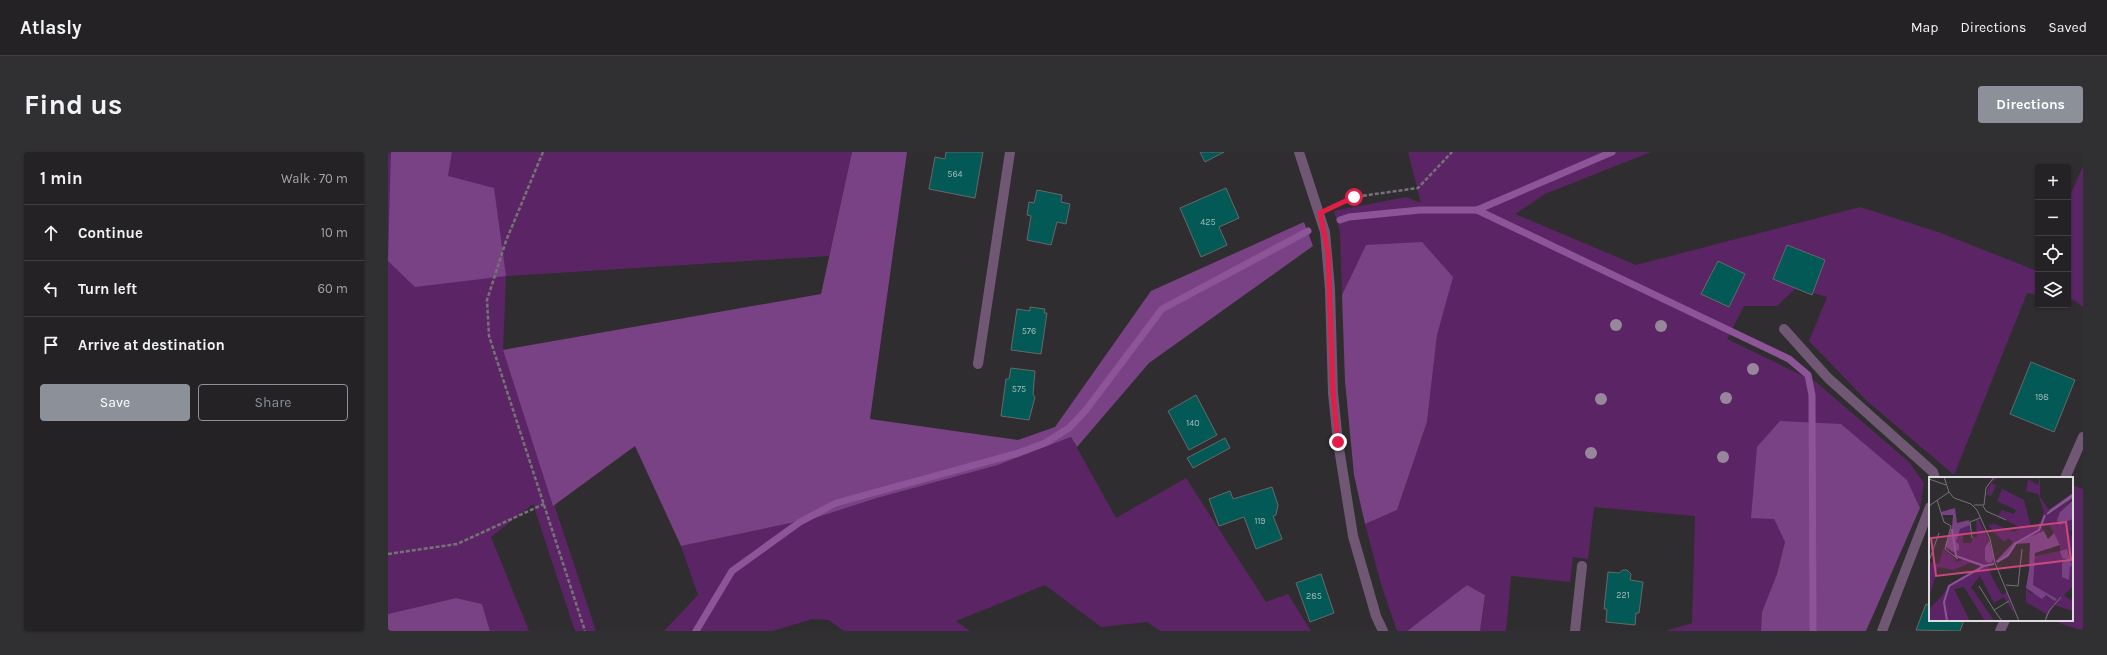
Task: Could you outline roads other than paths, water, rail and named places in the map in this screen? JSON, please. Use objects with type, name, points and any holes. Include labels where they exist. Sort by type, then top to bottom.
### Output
[{"type":"street","points":[[978,364],[1010,152]]},
{"type":"street","points":[[1299,152],[1320,213],[1328,252],[1333,392],[1338,442],[1354,536],[1376,616],[1383,631]]},
{"type":"street","points":[[1784,329],[1828,378],[1934,472],[1935,477]]},
{"type":"street","points":[[2065,477],[2083,437]]},
{"type":"street","points":[[1882,631],[1929,510]]},
{"type":"street","points":[[1575,631],[1582,566]]},
{"type":"street","points":[[2000,631],[2005,621]]},
{"type":"waterway","points":[[1477,210],[1612,152]]},
{"type":"waterway","points":[[1340,220],[1349,217],[1420,210],[1477,210],[1789,359],[1808,375],[1812,395],[1813,631]]},
{"type":"waterway","points":[[696,631],[732,571],[800,522],[836,503],[1018,453],[1045,443],[1069,428],[1086,410],[1162,309],[1308,231]]}]
